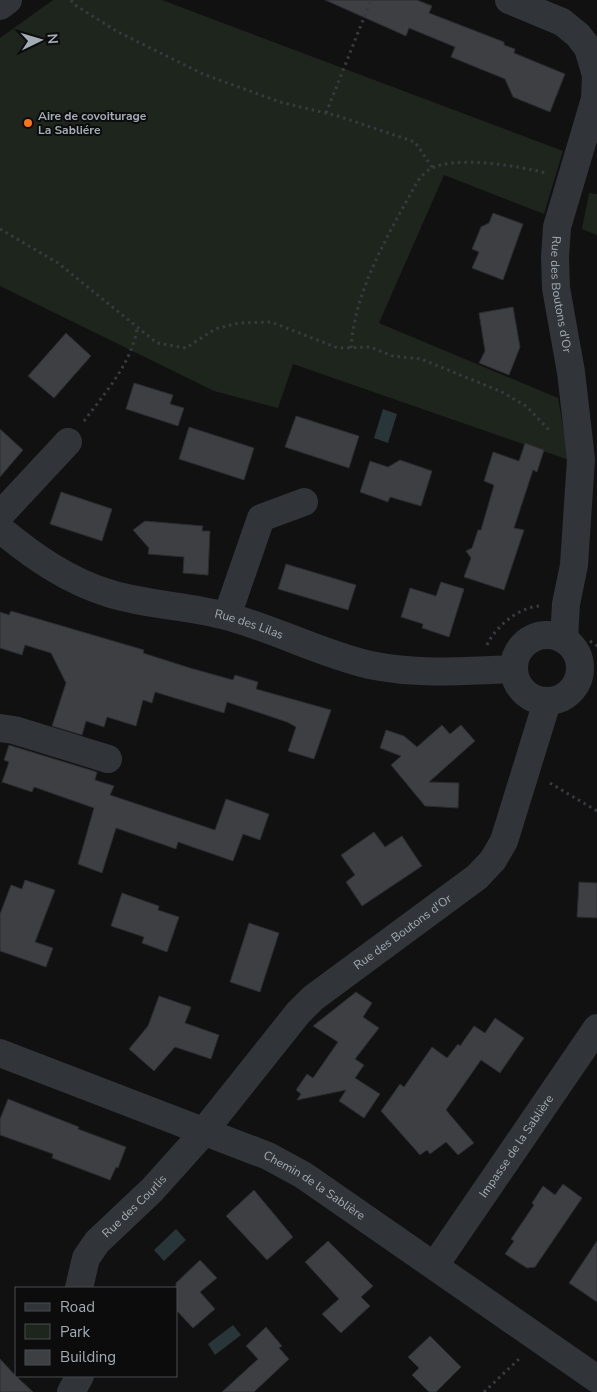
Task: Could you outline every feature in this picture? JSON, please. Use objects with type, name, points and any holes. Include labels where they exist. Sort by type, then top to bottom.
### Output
[{"type":"street","points":[[0,6],[8,0]]},
{"type":"street","name":"Rue des Boutons d'Or","points":[[509,0],[562,22],[578,35],[593,60],[596,75],[595,98],[557,226],[555,258],[556,288],[571,372],[581,459],[574,565],[566,604],[564,639]]},
{"type":"street","points":[[0,515],[68,442]]},
{"type":"street","points":[[227,616],[261,518],[304,502]]},
{"type":"street","name":"Rue des Lilas","points":[[0,529],[48,566],[88,586],[147,602],[227,616],[369,664],[412,671],[501,669]]},
{"type":"street","points":[[546,634],[564,639],[578,653],[589,671],[574,689],[558,701],[539,702],[522,692],[514,675],[501,669],[516,656],[528,640],[546,634]]},
{"type":"street","name":"Rue des Boutons d'Or","points":[[203,1130],[298,1013],[313,998],[477,876],[493,860],[504,842],[547,702]]},
{"type":"street","points":[[0,728],[14,730],[108,759]]},
{"type":"street","name":"Impasse de la Sablière","points":[[434,1265],[597,1028]]},
{"type":"street","name":"Chemin de la Sablière","points":[[0,1053],[268,1156],[303,1175],[597,1378]]},
{"type":"street","name":"Rue des Courlis","points":[[79,1287],[86,1258],[96,1242],[152,1190],[203,1130]]},
{"type":"street","points":[[71,1392],[79,1377]]},
{"type":"path","points":[[71,0],[118,32],[203,74],[280,102],[326,113],[415,142],[432,167]]},
{"type":"path","points":[[326,113],[371,0]]},
{"type":"path","points":[[351,348],[352,335],[371,269],[416,182],[432,167],[453,163],[494,163],[570,179]]},
{"type":"path","points":[[0,229],[58,262],[157,344],[186,348],[214,329],[238,323],[271,322],[338,348],[370,347],[393,356],[421,359],[502,392],[526,406],[581,459]]},
{"type":"path","points":[[68,442],[118,376],[135,339],[137,329]]},
{"type":"path","points":[[501,669],[486,648],[492,636],[511,618],[534,606],[566,604]]},
{"type":"path","points":[[525,770],[597,811]]},
{"type":"path","points":[[484,1392],[540,1338]]},
{"type":"green space","points":[[53,0],[162,0],[563,151],[544,214],[444,175],[379,323],[558,398],[569,460],[293,364],[278,408],[214,391],[0,286],[0,38]]},
{"type":"green space","points":[[589,193],[597,194],[597,235],[582,229]]},
{"type":"shaded area","points":[[383,409],[397,414],[388,443],[374,438]]},
{"type":"shaded area","points":[[176,1229],[186,1240],[164,1261],[154,1250]]},
{"type":"shaded area","points":[[233,1325],[241,1335],[215,1355],[208,1344]]},
{"type":"building","points":[[325,0],[417,0],[432,6],[429,13],[504,42],[504,45],[515,49],[514,53],[565,74],[550,112],[513,97],[505,79],[451,57],[455,47],[409,28],[406,36]]},
{"type":"building","points":[[493,213],[523,224],[503,280],[472,268],[479,252],[472,249],[481,227],[489,223]]},
{"type":"building","points":[[513,307],[520,347],[509,375],[479,363],[485,351],[479,313]]},
{"type":"building","points":[[66,333],[91,356],[54,398],[28,376]]},
{"type":"building","points":[[134,383],[173,395],[170,404],[184,408],[178,426],[126,409]]},
{"type":"building","points":[[296,416],[359,436],[349,468],[285,447]]},
{"type":"building","points":[[189,427],[254,448],[244,480],[179,459]]},
{"type":"building","points":[[0,429],[23,450],[0,477]]},
{"type":"building","points":[[525,443],[544,450],[537,472],[533,470],[514,528],[524,530],[504,590],[464,577],[471,558],[466,551],[472,548],[478,530],[481,530],[494,485],[484,481],[493,452],[519,461]]},
{"type":"building","points":[[400,460],[432,471],[421,506],[390,497],[388,502],[360,492],[370,461],[388,467]]},
{"type":"building","points":[[61,492],[112,509],[102,541],[50,524]]},
{"type":"building","points":[[145,521],[203,526],[202,531],[210,531],[208,575],[183,573],[184,557],[148,554],[149,548],[133,530]]},
{"type":"building","points":[[286,564],[356,585],[348,610],[278,589]]},
{"type":"building","points":[[441,582],[464,589],[449,637],[422,628],[423,624],[401,617],[410,588],[436,596]]},
{"type":"building","points":[[11,611],[144,650],[143,653],[190,668],[233,680],[235,675],[258,682],[256,689],[331,710],[314,759],[288,751],[296,727],[287,722],[227,702],[224,713],[155,692],[152,703],[143,700],[136,726],[107,717],[104,727],[86,721],[82,735],[52,726],[66,683],[51,653],[25,645],[22,655],[0,648],[0,612],[9,615]]},
{"type":"building","points":[[442,725],[450,734],[461,725],[475,741],[429,782],[459,783],[458,808],[425,806],[391,765],[401,756],[380,748],[386,730],[404,736],[417,747]]},
{"type":"building","points":[[9,745],[97,772],[95,780],[114,786],[110,795],[215,830],[226,799],[269,814],[260,840],[243,834],[233,861],[178,842],[176,849],[116,828],[102,873],[78,864],[94,808],[34,787],[32,792],[2,782],[9,762],[4,760]]},
{"type":"building","points":[[374,832],[385,847],[402,836],[422,866],[362,906],[346,882],[355,875],[341,855]]},
{"type":"building","points":[[25,880],[55,890],[35,942],[53,948],[46,967],[0,951],[0,914],[11,885],[22,889]]},
{"type":"building","points":[[579,882],[597,883],[597,918],[577,917]]},
{"type":"building","points":[[122,893],[159,906],[158,910],[179,917],[167,952],[142,943],[144,937],[111,926]]},
{"type":"building","points":[[249,923],[279,933],[260,992],[230,982]]},
{"type":"building","points":[[356,992],[372,1003],[363,1017],[379,1028],[355,1059],[364,1065],[355,1078],[380,1094],[364,1118],[339,1101],[346,1090],[297,1100],[301,1094],[296,1090],[307,1074],[313,1078],[338,1042],[313,1026]]},
{"type":"building","points":[[159,996],[191,1007],[185,1023],[219,1035],[211,1059],[175,1047],[154,1071],[129,1049],[148,1026]]},
{"type":"building","points":[[495,1018],[524,1038],[500,1073],[481,1060],[446,1110],[474,1143],[458,1155],[446,1142],[430,1154],[427,1150],[420,1155],[381,1111],[400,1084],[404,1087],[432,1047],[447,1058],[458,1044],[460,1046],[474,1026],[485,1033]]},
{"type":"building","points":[[8,1099],[126,1147],[118,1168],[116,1167],[110,1180],[52,1158],[53,1154],[0,1135],[0,1119]]},
{"type":"building","points":[[563,1184],[582,1198],[535,1267],[527,1268],[505,1254],[514,1241],[511,1239],[534,1205],[532,1203],[543,1186],[555,1195]]},
{"type":"building","points":[[254,1190],[293,1237],[267,1260],[226,1216]]},
{"type":"building","points":[[328,1241],[373,1286],[361,1297],[370,1306],[341,1333],[322,1314],[339,1299],[305,1262]]},
{"type":"building","points":[[597,1241],[597,1302],[569,1283]]},
{"type":"building","points":[[200,1260],[217,1278],[200,1292],[215,1309],[193,1328],[178,1312],[178,1287],[176,1287],[176,1283]]},
{"type":"building","points":[[266,1327],[282,1346],[279,1348],[289,1359],[254,1392],[222,1392],[258,1359],[246,1346]]},
{"type":"building","points":[[430,1336],[461,1367],[436,1392],[429,1392],[412,1375],[419,1368],[408,1357]]},
{"type":"building","points":[[0,1359],[15,1377],[33,1392],[0,1392]]},
{"type":"place","name":"Aire de covoiturage La Sabliére","points":[[28,123]]}]
